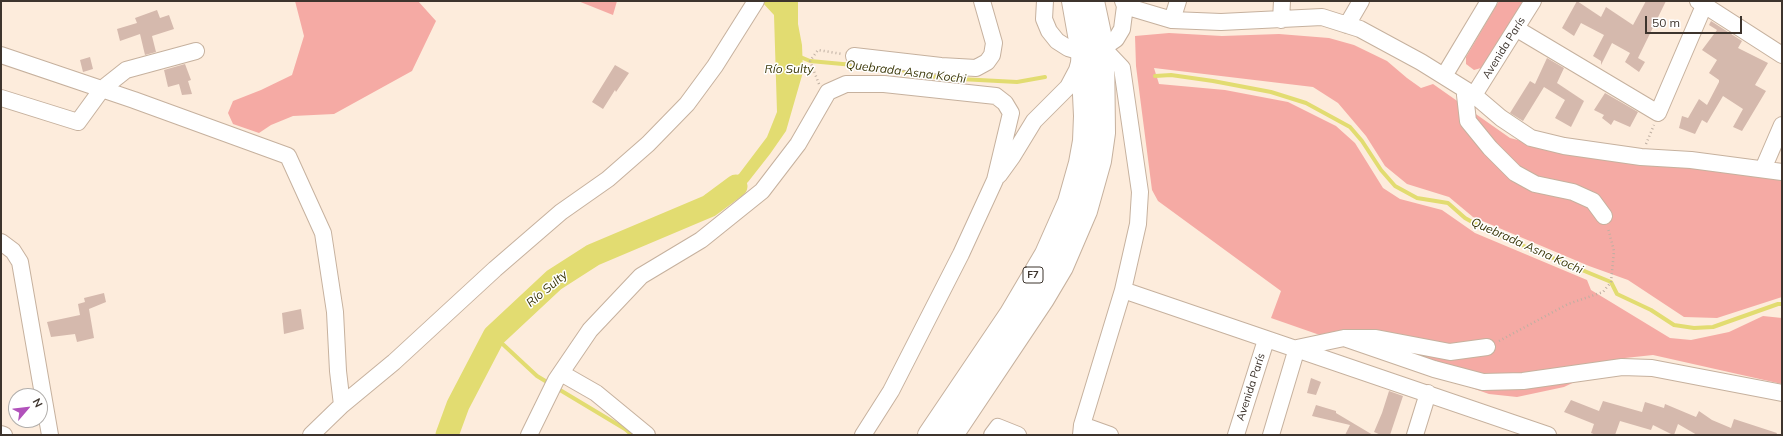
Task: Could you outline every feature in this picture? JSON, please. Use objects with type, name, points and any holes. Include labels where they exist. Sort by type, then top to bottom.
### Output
[{"type":"highway","name":"F7","points":[[929,435],[1010,315],[1046,254],[1069,202],[1080,163],[1084,141],[1085,94],[1082,52],[1073,1]]},
{"type":"highway","name":"F7","points":[[952,435],[1043,299],[1062,267],[1086,212],[1100,162],[1104,133],[1103,48],[1093,1]]},
{"type":"street","points":[[854,56],[941,66],[976,68],[987,62],[992,55],[994,43],[982,1]]},
{"type":"street","points":[[1045,1],[1044,19],[1049,31],[1057,41],[1068,48],[1082,52],[1103,48],[1116,39],[1122,29],[1124,4],[1172,20],[1221,22],[1322,17],[1360,29],[1444,76],[1474,95],[1501,118],[1531,138],[1564,146],[1782,172]]},
{"type":"street","points":[[1172,20],[1178,1]]},
{"type":"street","points":[[1281,20],[1282,1]]},
{"type":"street","points":[[1348,25],[1361,1]]},
{"type":"street","points":[[1444,76],[1490,1]]},
{"type":"street","name":"Avenida París","points":[[1533,1],[1517,29],[1474,95],[1464,96],[1468,121],[1490,148],[1515,173],[1535,184],[1574,192],[1593,201],[1604,216]]},
{"type":"street","points":[[1517,29],[1658,113],[1703,2],[1782,55]]},
{"type":"street","points":[[311,435],[342,405],[394,362],[495,269],[555,217],[608,180],[648,144],[688,104],[715,66],[753,5]]},
{"type":"street","points":[[1103,48],[1122,68],[1140,192],[1138,224],[1123,290],[1081,430],[1110,435]]},
{"type":"street","points":[[1,98],[78,122],[102,88],[126,70],[196,51]]},
{"type":"street","points":[[863,435],[891,391],[961,254],[996,180],[1034,121],[1068,87],[1077,70],[1082,52]]},
{"type":"street","points":[[1,55],[102,88],[288,156],[323,233],[335,312],[338,371],[342,405]]},
{"type":"street","points":[[529,435],[561,373],[590,330],[641,276],[701,240],[762,191],[798,144],[828,92],[846,84],[884,84],[996,96],[1005,103],[1011,112],[996,180]]},
{"type":"street","points":[[1763,169],[1782,125]]},
{"type":"street","points":[[1,242],[13,251],[20,262],[50,435]]},
{"type":"street","points":[[1123,290],[1266,340],[1297,348],[1548,435]]},
{"type":"street","points":[[1297,348],[1344,338],[1376,338],[1450,352],[1487,347]]},
{"type":"street","points":[[1344,338],[1434,369],[1482,382],[1524,381],[1622,367],[1644,367],[1782,393]]},
{"type":"street","name":"Avenida París","points":[[1236,435],[1266,340]]},
{"type":"street","points":[[1271,435],[1297,348]]},
{"type":"street","points":[[561,373],[596,393],[647,435]]},
{"type":"street","points":[[1415,435],[1428,393]]},
{"type":"street","points":[[995,431],[1018,435]]},
{"type":"path","points":[[828,92],[818,84],[810,61],[818,50],[854,56]]},
{"type":"path","points":[[1641,156],[1658,113]]},
{"type":"path","points":[[1487,347],[1568,304],[1604,292],[1611,282],[1614,251],[1604,216]]},
{"type":"shaded area","points":[[295,1],[418,1],[436,21],[412,71],[334,114],[293,116],[271,125],[259,133],[233,124],[228,113],[233,101],[261,90],[292,75],[304,36]]},
{"type":"shaded area","points":[[578,1],[617,1],[613,15]]},
{"type":"shaded area","points":[[1499,1],[1524,1],[1484,65],[1481,68],[1474,70],[1466,64],[1466,57]]},
{"type":"shaded area","points":[[1169,33],[1222,36],[1279,34],[1329,38],[1354,45],[1387,61],[1421,88],[1433,84],[1510,138],[1572,154],[1782,177],[1782,297],[1717,318],[1684,317],[1628,280],[1589,266],[1473,217],[1449,197],[1407,184],[1385,166],[1366,136],[1338,103],[1313,87],[1154,68],[1159,84],[1225,90],[1288,102],[1336,126],[1355,143],[1383,188],[1400,199],[1442,210],[1475,233],[1587,280],[1591,290],[1670,338],[1691,340],[1729,332],[1763,316],[1782,318],[1782,384],[1653,355],[1625,358],[1564,387],[1517,397],[1489,394],[1271,318],[1281,291],[1158,201],[1152,190],[1136,66],[1135,36]]},
{"type":"water","name":"Río Sulty","points":[[761,1],[798,1],[798,24],[802,45],[803,72],[786,131],[748,182],[716,211],[705,195],[739,174],[767,137],[777,112],[774,15]]},
{"type":"building","points":[[1577,1],[1601,17],[1606,7],[1633,25],[1646,1],[1666,1],[1638,58],[1645,62],[1639,72],[1625,62],[1630,53],[1612,43],[1601,65],[1601,61],[1593,56],[1604,35],[1581,23],[1574,36],[1562,28]]},
{"type":"building","points":[[157,10],[160,18],[169,15],[174,29],[152,36],[156,52],[145,55],[140,34],[120,41],[117,29],[137,23],[135,18]]},
{"type":"building","points":[[1711,21],[1742,41],[1738,48],[1768,63],[1755,85],[1766,91],[1742,131],[1733,127],[1743,109],[1723,96],[1707,123],[1702,120],[1695,134],[1679,128],[1682,116],[1688,118],[1699,99],[1707,105],[1719,82],[1719,80],[1709,73],[1717,60],[1702,50],[1717,30],[1709,25]]},
{"type":"building","points":[[90,57],[93,69],[83,72],[80,60]]},
{"type":"building","points":[[1547,58],[1564,68],[1557,83],[1584,101],[1571,127],[1555,118],[1565,100],[1544,87],[1523,121],[1510,113],[1530,81],[1535,84]]},
{"type":"building","points":[[185,64],[191,80],[188,81],[192,94],[182,95],[179,84],[168,87],[164,70]]},
{"type":"building","points":[[615,65],[629,73],[616,92],[615,90],[603,109],[592,102]]},
{"type":"building","points":[[1605,93],[1638,112],[1630,127],[1614,120],[1611,125],[1602,118],[1604,115],[1594,110]]},
{"type":"building","points":[[104,293],[106,302],[89,309],[94,338],[77,342],[75,334],[51,337],[47,322],[80,315],[78,304],[85,302],[84,298]]},
{"type":"building","points":[[301,309],[304,329],[284,334],[282,313]]},
{"type":"building","points":[[1311,378],[1321,382],[1316,395],[1307,393]]},
{"type":"building","points":[[1389,391],[1403,396],[1390,435],[1381,435],[1374,432]]},
{"type":"building","points":[[1571,400],[1599,411],[1603,401],[1642,412],[1645,402],[1664,408],[1665,404],[1696,417],[1699,411],[1712,420],[1731,428],[1734,419],[1777,433],[1776,435],[1697,435],[1678,424],[1673,435],[1653,425],[1651,430],[1620,421],[1615,435],[1596,435],[1591,433],[1594,424],[1564,412]]},
{"type":"building","points":[[1316,405],[1336,411],[1336,413],[1373,435],[1345,435],[1350,425],[1312,416]]},
{"type":"waterway","name":"Quebrada Asna Kochi","points":[[798,56],[810,61],[897,69],[941,78],[1017,82],[1045,77]]},
{"type":"waterway","name":"Quebrada Asna Kochi","points":[[1155,76],[1171,75],[1213,81],[1271,92],[1306,103],[1350,127],[1362,141],[1381,170],[1395,186],[1417,198],[1448,203],[1465,218],[1490,232],[1611,282],[1617,294],[1651,310],[1674,325],[1694,328],[1713,327],[1778,304],[1782,304]]},
{"type":"waterway","name":"Río Sulty","points":[[447,435],[458,405],[494,336],[554,280],[593,255],[709,206],[736,186]]},
{"type":"waterway","points":[[494,336],[537,376],[547,382]]},
{"type":"waterway","points":[[560,390],[625,429],[632,435]]}]
